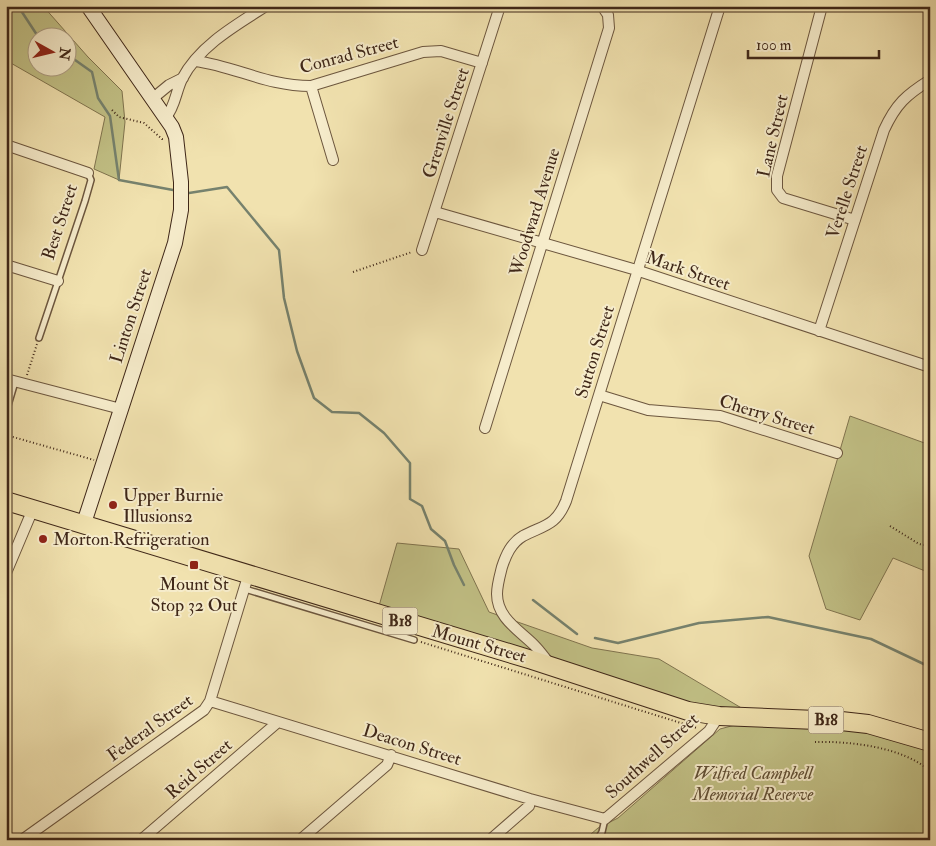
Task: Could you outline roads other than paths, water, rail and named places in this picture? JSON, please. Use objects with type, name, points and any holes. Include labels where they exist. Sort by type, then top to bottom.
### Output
[{"type":"highway","name":"Mount Street","points":[[6,501],[84,523],[247,581],[418,627],[551,666],[688,711],[719,716],[841,721],[868,724],[930,742]]},
{"type":"street","name":"Linton Street","points":[[84,523],[175,243],[181,210],[181,182],[176,137],[166,117],[88,6]]},
{"type":"street","points":[[166,117],[170,112],[183,78],[196,61],[224,34],[266,6]]},
{"type":"street","name":"Grenville Street","points":[[422,250],[500,6]]},
{"type":"street","name":"Woodward Avenue","points":[[485,428],[609,28],[608,15],[602,6]]},
{"type":"street","name":"Sutton Street","points":[[551,666],[535,646],[506,620],[500,610],[497,594],[504,560],[513,543],[522,536],[552,523],[561,514],[720,6]]},
{"type":"street","name":"Lane Street","points":[[822,6],[776,176],[777,190],[783,198],[855,220]]},
{"type":"street","name":"Conrad Street","points":[[196,61],[279,84],[311,86],[423,52],[442,51],[482,63]]},
{"type":"street","points":[[152,99],[169,85],[183,78]]},
{"type":"street","name":"Verelle Street","points":[[819,332],[884,130],[893,111],[907,94],[930,80]]},
{"type":"street","points":[[311,86],[332,160]]},
{"type":"street","points":[[6,145],[88,173]]},
{"type":"street","name":"Mark Street","points":[[434,212],[637,271],[930,367]]},
{"type":"street","name":"Best Street","points":[[6,265],[58,281]]},
{"type":"street","points":[[15,382],[121,409]]},
{"type":"street","name":"Cherry Street","points":[[599,395],[648,410],[720,416],[837,454]]},
{"type":"street","points":[[6,572],[33,509]]},
{"type":"street","name":"Federal Street","points":[[22,840],[204,710],[210,701],[247,581]]},
{"type":"street","name":"Deacon Street","points":[[210,701],[530,799],[605,819]]},
{"type":"street","name":"Southwell Street","points":[[605,819],[709,731],[719,716]]},
{"type":"street","name":"Reid Street","points":[[141,840],[278,722]]},
{"type":"street","points":[[300,840],[387,765],[391,755]]},
{"type":"street","points":[[490,840],[529,806],[530,799]]},
{"type":"lane","name":"Best Street","points":[[39,338],[89,188],[90,180],[88,173]]},
{"type":"lane","points":[[6,412],[15,382]]},
{"type":"lane","points":[[247,581],[414,640]]},
{"type":"lane","points":[[597,840],[602,832],[605,819]]},
{"type":"waterway","points":[[18,6],[32,28]]},
{"type":"waterway","points":[[78,62],[92,72],[98,98],[110,116],[119,180],[173,190]]},
{"type":"waterway","points":[[189,193],[227,187],[279,250],[284,298],[297,351],[314,398],[332,412],[359,413],[384,433],[410,463],[410,499],[422,506],[431,529],[445,541],[464,585]]},
{"type":"waterway","points":[[533,600],[577,634]]},
{"type":"waterway","points":[[595,638],[618,643],[699,623],[768,617],[871,639],[930,667]]},
{"type":"place","name":"Upper Burnie Illusions2","points":[[113,505]]},
{"type":"place","name":"Morton Refrigeration","points":[[43,539]]},
{"type":"place","name":"Mount St Stop 32 Out","points":[[194,565]]},
{"type":"park label","name":"Wilfred Campbell Memorial Reserve","points":[[753,783]]}]
